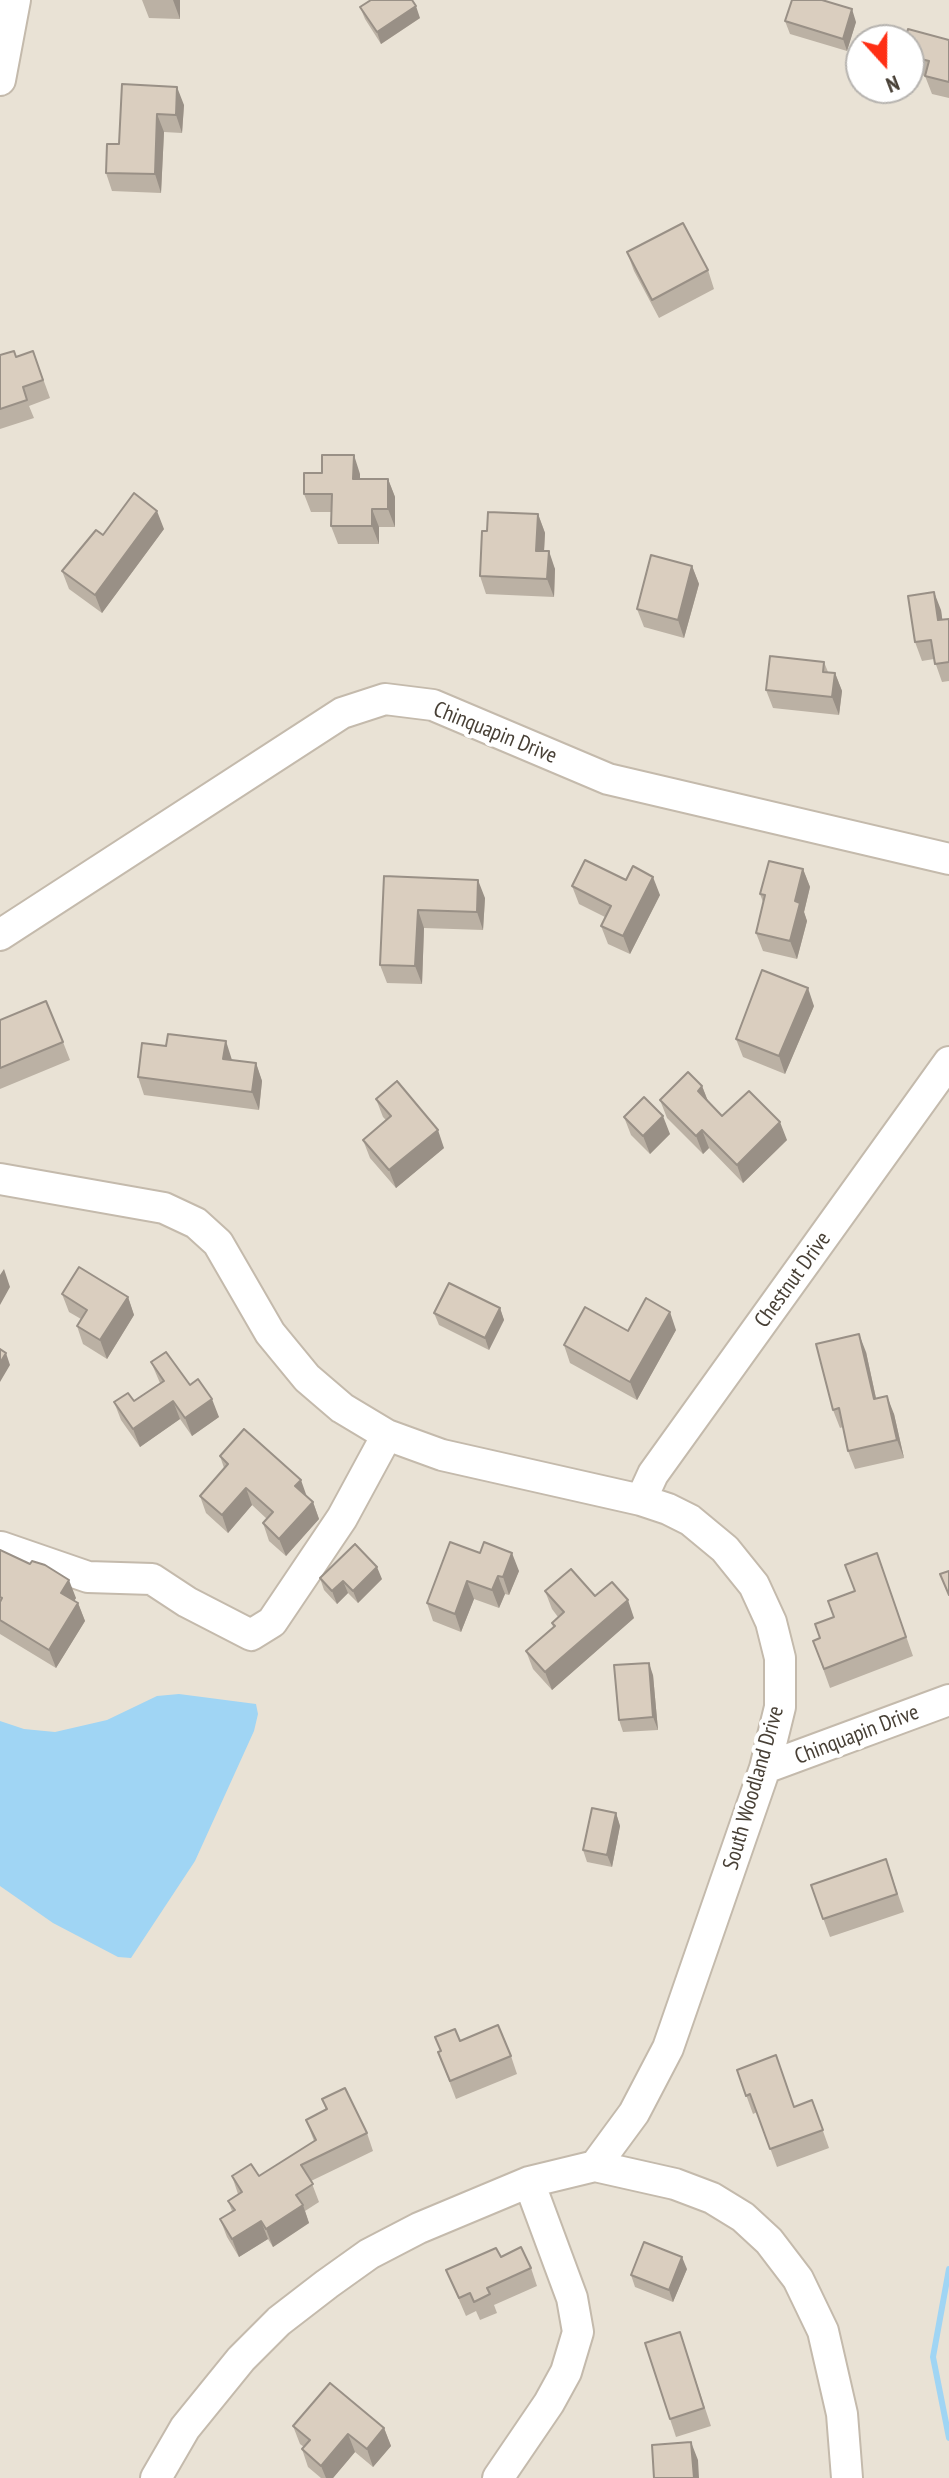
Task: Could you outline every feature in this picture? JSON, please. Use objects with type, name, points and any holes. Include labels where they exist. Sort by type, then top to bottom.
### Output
[{"type":"street","points":[[0,80],[15,0]]},
{"type":"street","name":"Chinquapin Drive","points":[[0,935],[342,713],[385,699],[433,705],[608,779],[949,859]]},
{"type":"street","name":"Chestnut Drive","points":[[641,1500],[653,1474],[949,1062]]},
{"type":"street","name":"South Woodland Drive","points":[[0,1179],[164,1208],[196,1223],[218,1243],[265,1326],[307,1378],[342,1408],[387,1435],[442,1455],[641,1500],[668,1509],[706,1531],[742,1567],[763,1603],[777,1643],[781,1689],[777,1722],[765,1768],[668,2048],[634,2113],[595,2166]]},
{"type":"street","points":[[1,1547],[88,1577],[152,1579],[187,1602],[251,1635],[272,1622],[342,1518],[387,1435]]},
{"type":"street","name":"Chinquapin Drive","points":[[765,1768],[949,1700]]},
{"type":"street","points":[[156,2478],[185,2428],[241,2359],[279,2321],[369,2254],[419,2228],[529,2182],[595,2166],[675,2184],[712,2198],[743,2217],[769,2241],[798,2279],[823,2331],[842,2414],[847,2478]]},
{"type":"street","points":[[498,2478],[560,2382],[578,2332],[578,2318],[572,2298],[529,2182]]},
{"type":"shaded area","points":[[0,0],[949,0],[949,2478],[0,2478]]},
{"type":"water","points":[[179,1694],[256,1704],[258,1714],[254,1731],[195,1861],[131,1958],[118,1957],[53,1923],[0,1886],[0,1721],[24,1729],[55,1732],[107,1720],[157,1696]]},
{"type":"building","points":[[371,0],[412,0],[416,6],[377,32],[360,7]]},
{"type":"building","points":[[792,0],[822,0],[852,9],[843,39],[785,21]]},
{"type":"building","points":[[925,34],[949,40],[949,82],[925,76],[929,61],[925,60]]},
{"type":"building","points":[[122,84],[177,87],[176,115],[157,114],[155,174],[106,173],[107,144],[119,144]]},
{"type":"building","points":[[683,223],[708,270],[652,300],[627,252]]},
{"type":"building","points":[[14,351],[16,357],[33,351],[43,380],[23,387],[27,400],[0,409],[0,355]]},
{"type":"building","points":[[322,455],[354,455],[353,479],[388,479],[388,509],[372,509],[372,526],[331,526],[332,494],[304,494],[304,473],[322,473]]},
{"type":"building","points":[[134,493],[157,511],[95,595],[62,571],[96,530],[103,535]]},
{"type":"building","points":[[488,512],[538,514],[536,551],[549,551],[547,579],[480,576],[482,531],[487,531]]},
{"type":"building","points":[[651,555],[692,566],[678,620],[637,609]]},
{"type":"building","points":[[934,592],[938,620],[949,619],[949,662],[935,664],[931,640],[915,642],[908,596]]},
{"type":"building","points":[[770,656],[824,662],[823,672],[835,673],[832,697],[766,690]]},
{"type":"building","points":[[585,860],[626,880],[633,866],[653,877],[623,936],[601,926],[611,906],[572,886]]},
{"type":"building","points":[[769,861],[803,869],[795,901],[800,903],[790,941],[756,933],[765,895],[760,894]]},
{"type":"building","points":[[384,876],[478,880],[477,912],[418,910],[415,966],[380,965]]},
{"type":"building","points":[[762,970],[808,988],[779,1056],[736,1039]]},
{"type":"building","points":[[46,1001],[63,1042],[0,1068],[0,1020]]},
{"type":"building","points":[[168,1034],[226,1041],[223,1059],[256,1063],[252,1092],[138,1077],[142,1043],[166,1046]]},
{"type":"building","points":[[688,1072],[702,1086],[698,1091],[722,1116],[749,1091],[780,1122],[737,1165],[702,1130],[696,1136],[660,1100]]},
{"type":"building","points":[[397,1081],[438,1130],[389,1170],[363,1140],[391,1116],[376,1099]]},
{"type":"building","points":[[644,1097],[663,1116],[643,1136],[624,1117]]},
{"type":"building","points":[[79,1267],[128,1297],[100,1340],[77,1326],[87,1310],[62,1294]]},
{"type":"building","points":[[449,1283],[500,1308],[485,1338],[434,1313]]},
{"type":"building","points":[[646,1298],[670,1312],[630,1382],[564,1345],[585,1307],[628,1331]]},
{"type":"building","points":[[859,1334],[874,1399],[887,1396],[897,1440],[848,1451],[839,1408],[833,1410],[816,1344]]},
{"type":"building","points":[[0,1349],[6,1353],[0,1363]]},
{"type":"building","points":[[166,1352],[190,1385],[198,1379],[212,1399],[185,1418],[173,1401],[133,1429],[114,1402],[128,1393],[134,1401],[164,1381],[151,1362]]},
{"type":"building","points":[[244,1429],[301,1480],[295,1486],[313,1502],[279,1539],[263,1523],[273,1512],[246,1488],[222,1515],[200,1496],[228,1464],[220,1456]]},
{"type":"building","points":[[450,1542],[480,1553],[484,1542],[512,1553],[503,1577],[498,1576],[492,1590],[467,1581],[455,1614],[427,1603]]},
{"type":"building","points":[[355,1544],[377,1567],[353,1591],[343,1581],[332,1591],[320,1578]]},
{"type":"building","points":[[0,1550],[30,1564],[32,1561],[45,1565],[69,1580],[61,1593],[78,1603],[49,1650],[0,1620]]},
{"type":"building","points":[[877,1553],[906,1637],[824,1669],[813,1641],[820,1638],[815,1624],[834,1617],[828,1601],[855,1591],[845,1565]]},
{"type":"building","points":[[571,1569],[595,1596],[612,1582],[628,1600],[545,1672],[526,1651],[555,1626],[552,1623],[564,1612],[545,1591]]},
{"type":"building","points":[[949,1571],[949,1595],[940,1574]]},
{"type":"building","points":[[649,1663],[653,1717],[619,1720],[614,1665]]},
{"type":"building","points":[[592,1808],[616,1813],[607,1855],[583,1850]]},
{"type":"building","points":[[886,1859],[897,1894],[823,1919],[811,1885]]},
{"type":"building","points":[[498,2025],[511,2056],[450,2081],[435,2037],[455,2029],[460,2041]]},
{"type":"building","points":[[776,2055],[794,2107],[812,2100],[823,2130],[770,2149],[750,2094],[746,2096],[737,2070]]},
{"type":"building","points":[[345,2088],[367,2133],[301,2165],[313,2184],[296,2195],[303,2205],[266,2229],[261,2221],[232,2239],[220,2219],[235,2210],[228,2201],[242,2192],[232,2176],[251,2164],[259,2176],[316,2140],[306,2120],[327,2109],[322,2099]]},
{"type":"building","points":[[644,2242],[682,2257],[669,2290],[631,2275]]},
{"type":"building","points":[[521,2247],[531,2268],[487,2288],[490,2294],[474,2302],[470,2293],[459,2298],[446,2270],[496,2248],[501,2257]]},
{"type":"building","points":[[680,2332],[704,2408],[670,2419],[645,2343]]},
{"type":"building","points":[[330,2383],[384,2428],[367,2449],[348,2434],[321,2466],[302,2449],[310,2440],[293,2426]]},
{"type":"building","points":[[691,2442],[694,2478],[654,2478],[652,2445]]},
{"type":"waterway","points":[[949,2269],[933,2357],[949,2438]]}]
